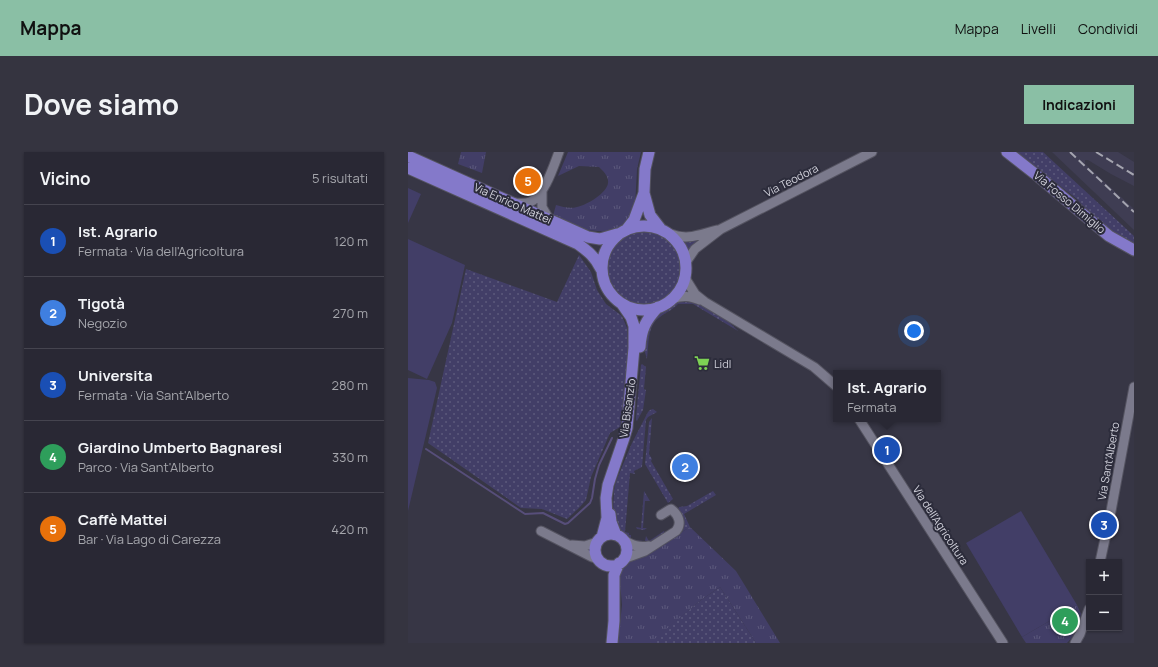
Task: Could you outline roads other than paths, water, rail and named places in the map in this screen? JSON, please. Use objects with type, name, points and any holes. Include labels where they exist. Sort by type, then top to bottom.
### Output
[{"type":"main road","points":[[644,193],[634,220],[609,242],[603,255],[601,269],[609,292],[618,301],[628,307],[638,310],[648,310],[668,303],[681,287],[685,278],[686,262],[680,246],[674,238],[650,215],[644,193],[645,169],[649,152]]},
{"type":"main road","name":"Via Fosso Dimiglio","points":[[1007,152],[1109,236],[1134,250]]},
{"type":"main road","name":"Via Enrico Mattei","points":[[408,156],[588,237],[600,239],[623,231]]},
{"type":"main road","name":"Via Enrico Mattei","points":[[408,168],[578,244],[596,259],[601,269]]},
{"type":"main road","points":[[623,231],[638,226],[649,225],[664,230]]},
{"type":"main road","name":"Via Bisanzio","points":[[600,539],[606,518],[608,484],[627,428],[630,398],[634,348],[634,326],[631,317],[622,303]]},
{"type":"main road","name":"Via Bisanzio","points":[[620,538],[611,522],[611,488],[632,435],[641,333],[649,317],[658,307]]},
{"type":"main road","points":[[612,643],[615,593],[614,575],[621,561],[626,555],[626,550],[620,538],[607,535],[600,539],[595,550],[605,570],[614,601]]},
{"type":"main road","points":[[599,560],[604,564],[609,565],[614,565],[621,561]]},
{"type":"street","points":[[512,203],[529,202],[536,199],[542,192],[560,152]]},
{"type":"street","name":"Via Teodora","points":[[686,262],[695,249],[720,229],[872,152]]},
{"type":"street","points":[[542,192],[542,207],[549,220]]},
{"type":"street","name":"Via Teodora","points":[[664,230],[678,237],[690,237],[720,229]]},
{"type":"street","points":[[685,278],[696,294],[705,302],[814,367],[833,383]]},
{"type":"street","points":[[672,298],[688,296],[705,302]]},
{"type":"street","name":"Via Sant'Alberto","points":[[1101,559],[1134,387]]},
{"type":"street","name":"Via dell'Agricoltura","points":[[861,422],[1003,643]]},
{"type":"street","points":[[621,561],[645,551],[676,531],[680,521],[671,509],[661,515]]},
{"type":"street","points":[[541,531],[599,560]]},
{"type":"street","points":[[620,538],[633,546],[652,546]]},
{"type":"street","points":[[567,544],[581,546],[600,539]]},
{"type":"street","points":[[1075,643],[1086,617]]},
{"type":"waterway","points":[[426,449],[525,514],[543,513],[565,524],[590,503],[599,465],[612,438]]},
{"type":"railway","points":[[1070,152],[1134,212]]},
{"type":"railway","points":[[1096,152],[1134,175]]},
{"type":"place","name":"Caffè Mattei","points":[[528,181]]},
{"type":"place","name":"Lidl","points":[[702,363]]},
{"type":"place","name":"Ist. Agrario","points":[[887,450]]},
{"type":"place","name":"Tigotà","points":[[685,467]]},
{"type":"place","name":"Universita","points":[[1104,525]]},
{"type":"place","name":"Giardino Umberto Bagnaresi","points":[[1065,621]]}]
